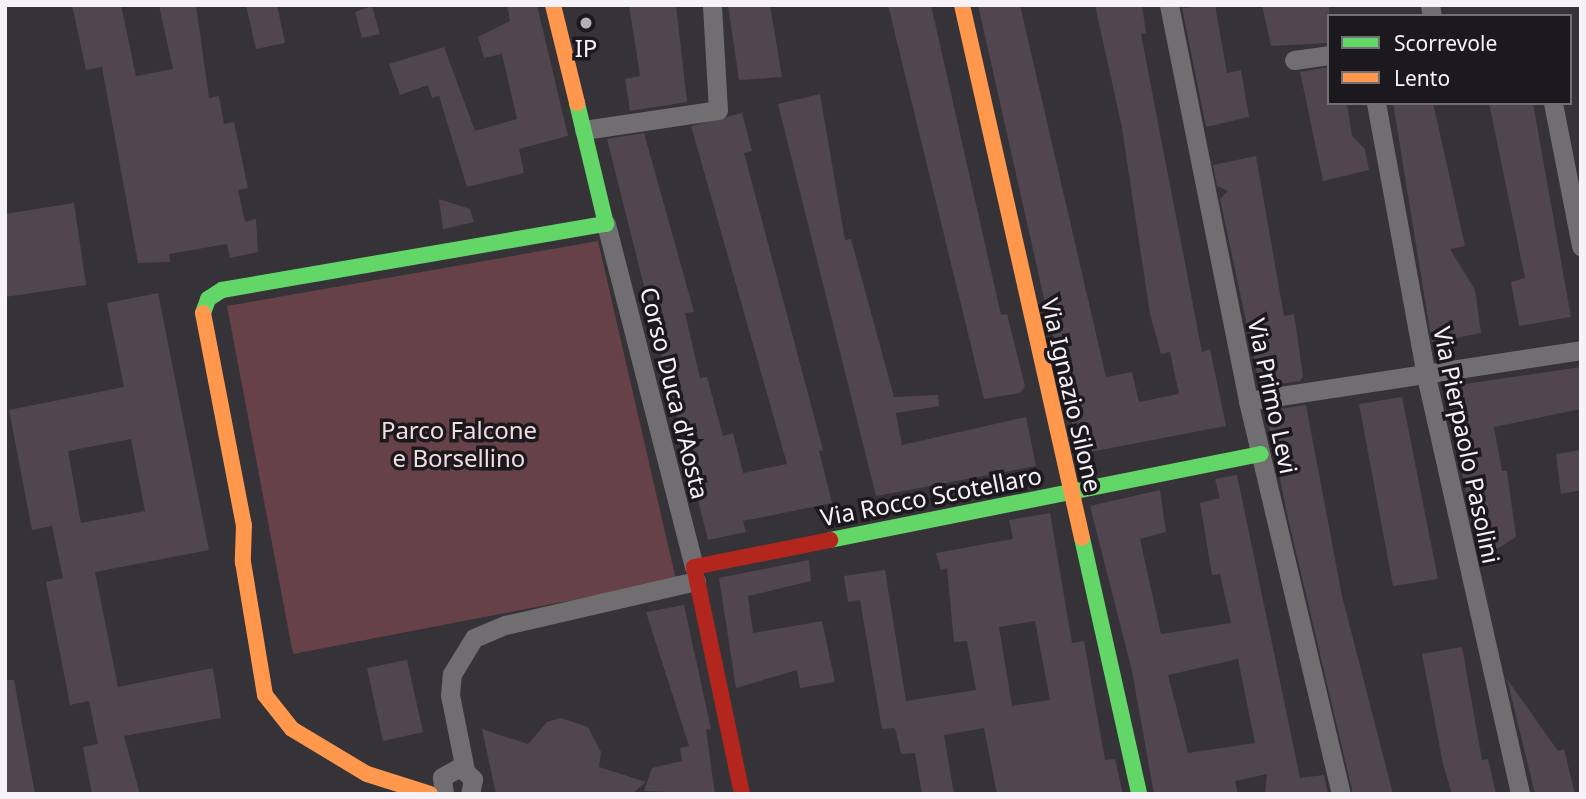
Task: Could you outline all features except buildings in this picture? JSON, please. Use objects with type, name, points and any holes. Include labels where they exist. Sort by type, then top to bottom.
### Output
[{"type":"street","name":"Corso Duca d'Aosta","points":[[553,5],[695,574],[742,794]]},
{"type":"street","points":[[584,130],[718,110],[712,5]]},
{"type":"street","name":"Via Ignazio Silone","points":[[962,5],[1139,794]]},
{"type":"street","name":"Via Primo Levi","points":[[1169,5],[1248,401],[1341,794]]},
{"type":"street","points":[[1294,60],[1327,55]]},
{"type":"street","name":"Via Pierpaolo Pasolini","points":[[1376,105],[1426,376],[1520,794]]},
{"type":"street","points":[[1553,105],[1581,246]]},
{"type":"street","points":[[430,794],[384,782],[292,729],[265,695],[243,562],[244,525],[203,314],[216,292],[606,224]]},
{"type":"street","points":[[1248,401],[1426,376],[1581,350]]},
{"type":"street","name":"Via Rocco Scotellaro","points":[[695,574],[1070,492],[1260,454]]},
{"type":"street","points":[[455,771],[450,695],[456,664],[474,638],[505,625],[695,574]]},
{"type":"street","points":[[384,782],[455,771],[473,779],[472,793]]},
{"type":"street","points":[[444,794],[440,782],[455,771]]},
{"type":"green space","name":"Parco Falcone e Borsellino","points":[[598,241],[676,580],[293,654],[227,306]]},
{"type":"traffic: fast","points":[[203,313],[208,299],[222,290],[606,224],[577,103]]},
{"type":"traffic: fast","points":[[830,540],[1260,454]]},
{"type":"traffic: fast","points":[[1082,538],[1139,794]]},
{"type":"traffic: slow","points":[[553,5],[577,103]]},
{"type":"traffic: slow","points":[[962,5],[1082,538]]},
{"type":"traffic: slow","points":[[203,313],[244,525],[243,562],[265,695],[292,729],[367,774],[430,794]]},
{"type":"traffic: jam","points":[[742,794],[694,567],[830,540]]},
{"type":"place","name":"IP","points":[[586,23]]}]
